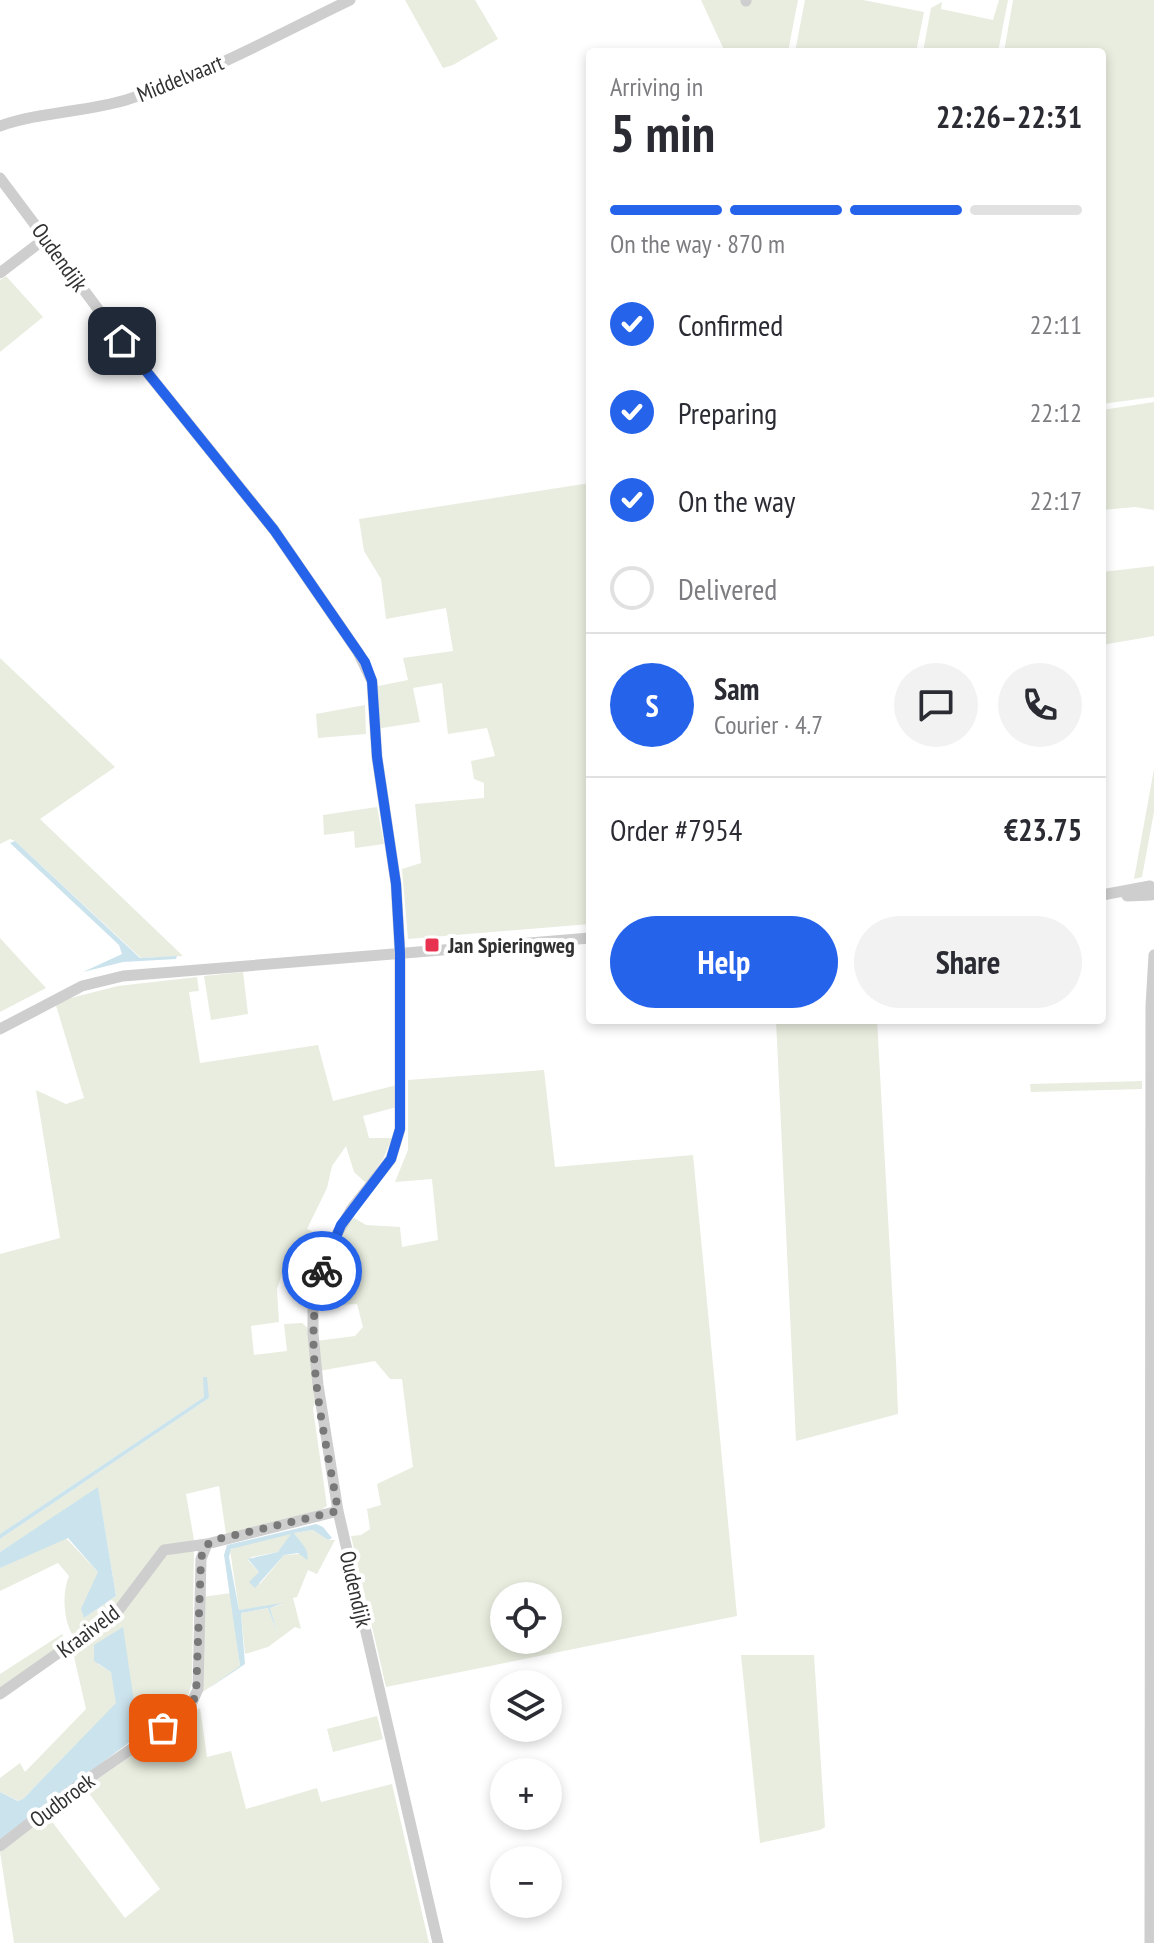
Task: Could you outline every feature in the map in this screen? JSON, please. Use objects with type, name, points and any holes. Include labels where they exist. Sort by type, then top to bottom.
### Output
[{"type":"street","name":"Middelvaart","points":[[0,126],[92,110],[130,98],[217,64],[350,0]]},
{"type":"street","name":"Oudendijk","points":[[0,178],[122,341],[274,530],[365,662],[372,681],[377,757],[396,884],[400,953],[401,1107],[397,1144],[391,1159],[351,1210],[333,1241],[320,1277],[313,1311],[318,1385],[338,1511],[438,1943]]},
{"type":"street","points":[[0,273],[47,237]]},
{"type":"street","points":[[1106,894],[1152,890]]},
{"type":"street","points":[[0,1029],[82,986],[123,976],[586,938]]},
{"type":"street","points":[[1150,1943],[1154,1169],[1151,1006],[1154,955]]},
{"type":"street","points":[[207,1544],[338,1511]]},
{"type":"street","name":"Kraaiveld","points":[[0,1694],[118,1611],[164,1550],[207,1544]]},
{"type":"street","name":"Oudbroek","points":[[0,1846],[75,1788],[189,1709],[198,1689],[201,1559],[207,1544]]},
{"type":"shaded area","points":[[405,0],[475,0],[498,39],[443,68]]},
{"type":"shaded area","points":[[701,0],[741,0],[744,6],[750,0],[798,0],[789,48],[723,48]]},
{"type":"shaded area","points":[[805,0],[863,0],[924,12],[917,48],[796,48]]},
{"type":"shaded area","points":[[999,0],[1008,0],[999,48],[924,48],[931,8],[942,2],[941,9],[993,20]]},
{"type":"shaded area","points":[[1013,0],[1154,0],[1154,397],[1106,403],[1106,48],[1005,48]]},
{"type":"shaded area","points":[[6,276],[43,317],[0,352],[0,280]]},
{"type":"shaded area","points":[[1154,402],[1154,510],[1135,507],[1106,510],[1106,409]]},
{"type":"shaded area","points":[[586,484],[586,924],[408,939],[402,869],[421,863],[415,804],[484,798],[484,783],[474,779],[471,761],[495,756],[487,728],[448,734],[442,683],[413,688],[420,722],[376,729],[373,687],[408,680],[403,658],[453,651],[446,608],[386,619],[381,579],[364,551],[359,519]]},
{"type":"shaded area","points":[[1154,566],[1154,636],[1106,644],[1106,572]]},
{"type":"shaded area","points":[[0,658],[115,767],[40,819],[183,956],[141,958],[15,841],[10,839],[0,844]]},
{"type":"shaded area","points":[[365,705],[366,734],[318,738],[316,714]]},
{"type":"shaded area","points":[[1154,769],[1154,812],[1142,877],[1134,879]]},
{"type":"shaded area","points":[[377,807],[384,844],[355,848],[354,831],[324,835],[323,815]]},
{"type":"shaded area","points":[[0,938],[46,988],[0,1012]]},
{"type":"shaded area","points":[[243,972],[248,1014],[211,1020],[204,976]]},
{"type":"shaded area","points":[[197,977],[199,991],[189,992],[200,1063],[318,1045],[333,1101],[397,1085],[397,1107],[363,1116],[369,1138],[392,1138],[383,1159],[366,1183],[354,1172],[346,1146],[332,1166],[327,1188],[307,1229],[329,1239],[317,1267],[287,1258],[277,1289],[279,1322],[251,1326],[254,1355],[287,1351],[284,1324],[302,1323],[310,1330],[316,1397],[313,1409],[327,1506],[319,1511],[226,1534],[219,1486],[186,1494],[194,1540],[164,1549],[118,1607],[75,1639],[68,1626],[65,1609],[69,1576],[58,1563],[0,1591],[0,1568],[65,1537],[98,1572],[84,1618],[116,1596],[98,1488],[0,1552],[0,1539],[209,1398],[204,1379],[204,1397],[0,1534],[0,1254],[60,1238],[36,1090],[66,1104],[84,1098],[55,1002],[118,986]]},
{"type":"shaded area","points":[[776,1024],[877,1024],[898,1414],[796,1441]]},
{"type":"shaded area","points":[[544,1070],[555,1167],[693,1155],[737,1616],[562,1651],[562,1582],[490,1582],[490,1654],[549,1654],[386,1687],[351,1536],[361,1535],[370,1529],[367,1509],[381,1505],[377,1484],[413,1467],[402,1379],[390,1379],[375,1361],[319,1371],[316,1341],[355,1336],[363,1327],[357,1304],[339,1305],[343,1278],[323,1275],[351,1216],[366,1225],[400,1227],[402,1247],[438,1240],[432,1179],[395,1182],[408,1150],[408,1080]]},
{"type":"shaded area","points":[[1142,1081],[1142,1089],[1031,1092],[1030,1084]]},
{"type":"shaded area","points":[[313,1530],[328,1540],[335,1540],[317,1574],[308,1570],[297,1597],[293,1598],[301,1629],[295,1627],[268,1647],[245,1654],[241,1613],[268,1608],[278,1635],[270,1608],[282,1604],[239,1610],[230,1550],[291,1533],[278,1552],[248,1560],[259,1572],[256,1577],[260,1584],[284,1555],[300,1554],[304,1548],[294,1533]]},
{"type":"shaded area","points":[[194,1548],[192,1683],[188,1696],[139,1735],[122,1627],[98,1664],[111,1672],[117,1703],[23,1799],[19,1801],[0,1792],[0,1778],[20,1763],[25,1772],[86,1709],[72,1648],[91,1635],[161,1557]]},
{"type":"shaded area","points":[[231,1593],[240,1667],[201,1693],[202,1597]]},
{"type":"shaded area","points":[[62,1634],[68,1643],[0,1688],[0,1674]]},
{"type":"shaded area","points":[[741,1655],[814,1655],[825,1827],[820,1830],[760,1843]]},
{"type":"shaded area","points":[[200,1708],[207,1757],[231,1751],[246,1809],[317,1788],[321,1802],[392,1784],[429,1943],[14,1943],[0,1852],[47,1815],[125,1918],[160,1889],[85,1788]]},
{"type":"shaded area","points":[[377,1716],[383,1739],[333,1752],[327,1729]]},
{"type":"shaded area","points":[[79,1780],[0,1844],[0,1839]]},
{"type":"water","points":[[15,841],[140,958],[177,956],[176,959],[123,962],[83,972],[122,954],[119,945],[10,843]]},
{"type":"water","points":[[203,1377],[207,1377],[209,1398],[0,1539],[0,1534],[204,1397]]},
{"type":"water","points":[[98,1487],[116,1596],[84,1618],[81,1609],[98,1572],[68,1538],[0,1568],[0,1552]]},
{"type":"water","points":[[316,1524],[332,1538],[328,1540],[313,1530],[294,1533],[306,1549],[307,1560],[298,1553],[284,1555],[255,1588],[249,1582],[259,1572],[248,1559],[278,1552],[291,1534],[231,1549],[229,1557],[239,1610],[283,1603],[270,1608],[278,1635],[268,1608],[241,1613],[245,1664],[205,1691],[240,1666],[224,1555],[227,1545]]},
{"type":"water","points":[[123,1627],[139,1735],[0,1839],[0,1792],[18,1801],[23,1799],[116,1703],[111,1672],[94,1661],[94,1645]]},
{"type":"way so far","points":[[163,1728],[189,1709],[198,1689],[201,1559],[204,1547],[214,1540],[338,1511],[313,1334],[313,1311],[322,1271]]},
{"type":"place","name":"Jan Spieringweg","points":[[432,945]]},
{"type":"route","points":[[122,341],[274,530],[365,662],[372,681],[377,757],[396,884],[400,953],[400,1129],[391,1159],[341,1225],[322,1271]]}]
